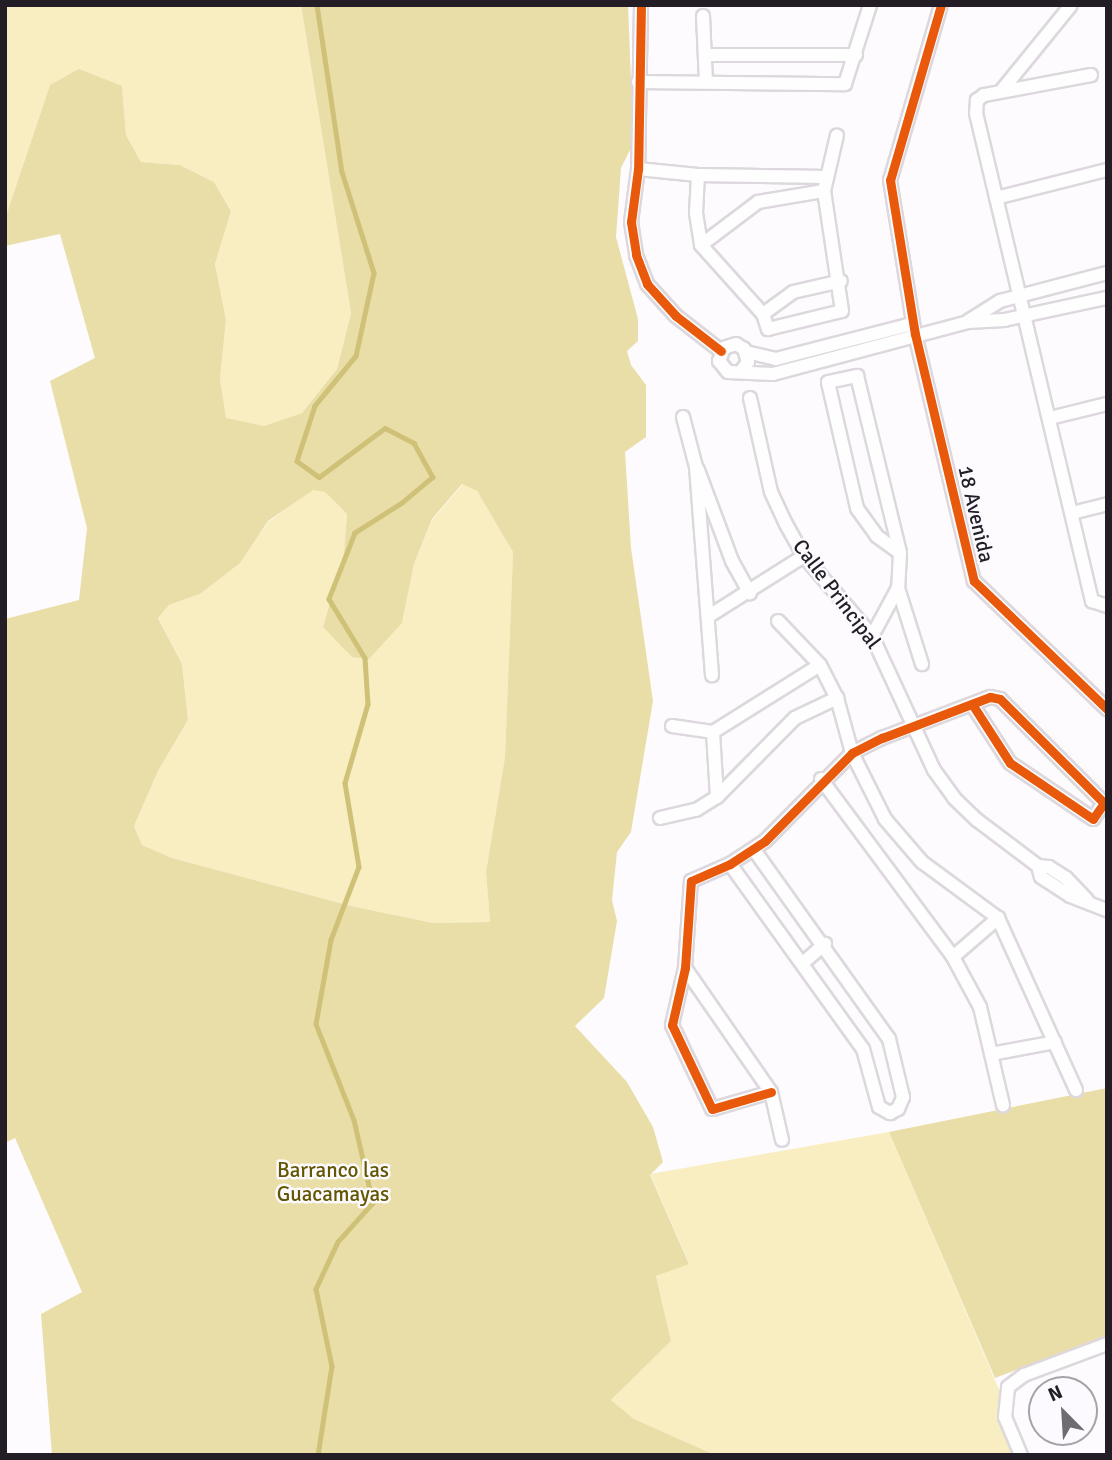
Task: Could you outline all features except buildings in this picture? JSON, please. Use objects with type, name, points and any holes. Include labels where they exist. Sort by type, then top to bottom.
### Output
[{"type":"street","points":[[641,5],[638,169],[632,239],[647,284],[676,316],[721,351],[724,369],[795,370],[877,349],[913,325]]},
{"type":"street","points":[[638,82],[845,84],[870,5]]},
{"type":"street","name":"18 Avenida","points":[[941,5],[890,180],[913,325],[974,581],[1107,709]]},
{"type":"street","points":[[1002,90],[1071,5]]},
{"type":"street","points":[[703,16],[706,82]]},
{"type":"street","points":[[705,55],[856,55]]},
{"type":"street","points":[[1091,75],[1002,90],[977,100],[976,113],[1027,315],[1092,601]]},
{"type":"street","points":[[698,175],[696,213],[701,245],[764,314],[768,329],[842,311],[841,281],[824,191],[837,135]]},
{"type":"street","points":[[638,169],[698,175],[827,177]]},
{"type":"street","points":[[996,198],[1107,170]]},
{"type":"street","points":[[701,245],[756,203],[824,191]]},
{"type":"street","points":[[968,321],[1000,301],[1107,273]]},
{"type":"street","points":[[764,314],[793,292],[841,281]]},
{"type":"street","points":[[721,351],[736,344],[747,352],[776,359],[913,325],[1027,315],[1107,298]]},
{"type":"street","points":[[742,370],[747,352]]},
{"type":"street","points":[[900,553],[877,536],[857,508],[827,383],[857,375],[900,553],[898,587],[922,664]]},
{"type":"street","name":"Calle Principal","points":[[750,398],[771,492],[804,555],[872,636],[916,726],[934,770],[954,799],[1038,866],[1041,877],[1069,896],[1087,900],[1107,910]]},
{"type":"street","points":[[1050,418],[1107,404]]},
{"type":"street","points":[[683,417],[696,467],[712,675]]},
{"type":"street","points":[[696,467],[706,481],[732,561],[750,593]]},
{"type":"street","points":[[1072,513],[1107,504]]},
{"type":"street","points":[[709,616],[750,593],[804,555]]},
{"type":"street","points":[[872,636],[898,587]]},
{"type":"street","points":[[1092,601],[1107,597]]},
{"type":"street","points":[[1092,601],[1107,606]]},
{"type":"street","points":[[778,621],[820,665],[836,698],[852,753],[871,797],[903,843],[998,918],[1076,1090]]},
{"type":"street","points":[[672,726],[713,732],[820,665]]},
{"type":"street","points":[[660,818],[696,810],[717,797],[795,718],[836,698]]},
{"type":"street","points":[[771,1092],[711,1108],[671,1025],[685,968],[690,883],[754,850],[786,823],[821,779],[852,753],[986,698],[1000,699],[1104,803],[1093,819],[1010,763],[972,704]]},
{"type":"street","points":[[713,732],[717,797]]},
{"type":"street","points":[[821,779],[954,957],[980,1007],[1003,1105]]},
{"type":"street","points":[[730,864],[804,962],[863,1049],[880,1107],[890,1112],[898,1110],[903,1097],[889,1039],[825,944],[754,850]]},
{"type":"street","points":[[954,957],[998,918]]},
{"type":"street","points":[[804,962],[825,944]]},
{"type":"street","points":[[685,968],[771,1092],[782,1140]]},
{"type":"street","points":[[991,1054],[1055,1042]]},
{"type":"street","points":[[1021,1455],[1005,1417],[1008,1387],[1024,1375],[1106,1348]]},
{"type":"shaded area","points":[[5,5],[301,5],[351,313],[337,369],[302,413],[264,426],[226,419],[220,379],[226,320],[215,264],[231,210],[214,182],[180,165],[141,162],[126,135],[122,86],[50,85],[5,219]]},
{"type":"shaded area","points":[[463,484],[477,491],[513,552],[505,757],[486,872],[490,922],[433,923],[351,906],[172,858],[142,845],[134,826],[158,771],[188,720],[182,664],[158,617],[169,605],[200,594],[239,563],[268,522],[313,489],[325,492],[347,514],[344,553],[323,627],[402,623],[414,564],[432,520]]},
{"type":"shaded area","points":[[889,1132],[1027,1455],[715,1455],[634,1419],[611,1400],[671,1341],[656,1276],[689,1263],[650,1174]]},
{"type":"green space","name":"Barranco las Guacamayas","points":[[301,5],[628,5],[632,107],[639,132],[621,168],[616,237],[638,319],[638,341],[627,351],[631,365],[646,385],[646,437],[625,452],[631,548],[653,701],[631,832],[617,852],[612,900],[617,921],[604,998],[575,1026],[627,1082],[653,1127],[663,1162],[650,1175],[689,1264],[656,1276],[671,1341],[611,1400],[634,1419],[715,1455],[52,1455],[41,1314],[82,1292],[15,1138],[5,1143],[5,619],[79,600],[87,528],[50,381],[95,358],[60,234],[5,246],[5,219],[50,85],[79,69],[122,86],[126,135],[141,162],[180,165],[214,182],[231,211],[215,264],[226,320],[220,379],[226,418],[264,426],[302,413],[337,369],[351,313]],"holes":[[[462,484],[477,491],[513,552],[505,757],[486,872],[490,922],[433,923],[351,906],[172,858],[142,845],[134,826],[158,771],[188,720],[182,664],[158,618],[169,605],[200,594],[240,563],[268,521],[313,490],[325,492],[347,514],[344,553],[323,627],[352,657],[369,659],[402,623],[414,564],[432,519]]]},
{"type":"green space","points":[[1107,1088],[1107,1335],[995,1378],[889,1132]]},
{"type":"waterway","points":[[317,5],[342,172],[374,273],[356,356],[315,406],[297,461],[319,477],[385,428],[414,443],[433,477],[402,503],[355,533],[329,599],[365,658],[368,704],[345,783],[359,867],[331,940],[316,1024],[354,1120],[373,1203],[338,1242],[316,1289],[332,1366],[318,1455]]},
{"type":"cycle path","points":[[641,5],[638,169],[631,222],[636,255],[647,284],[676,316],[721,351]]},
{"type":"cycle path","points":[[941,5],[890,180],[915,334],[974,581],[1107,709]]},
{"type":"cycle path","points":[[771,1092],[712,1109],[672,1025],[685,968],[691,881],[730,864],[765,841],[852,753],[882,738],[990,697],[1000,699],[1104,803],[1093,819],[1010,763],[972,704]]}]
